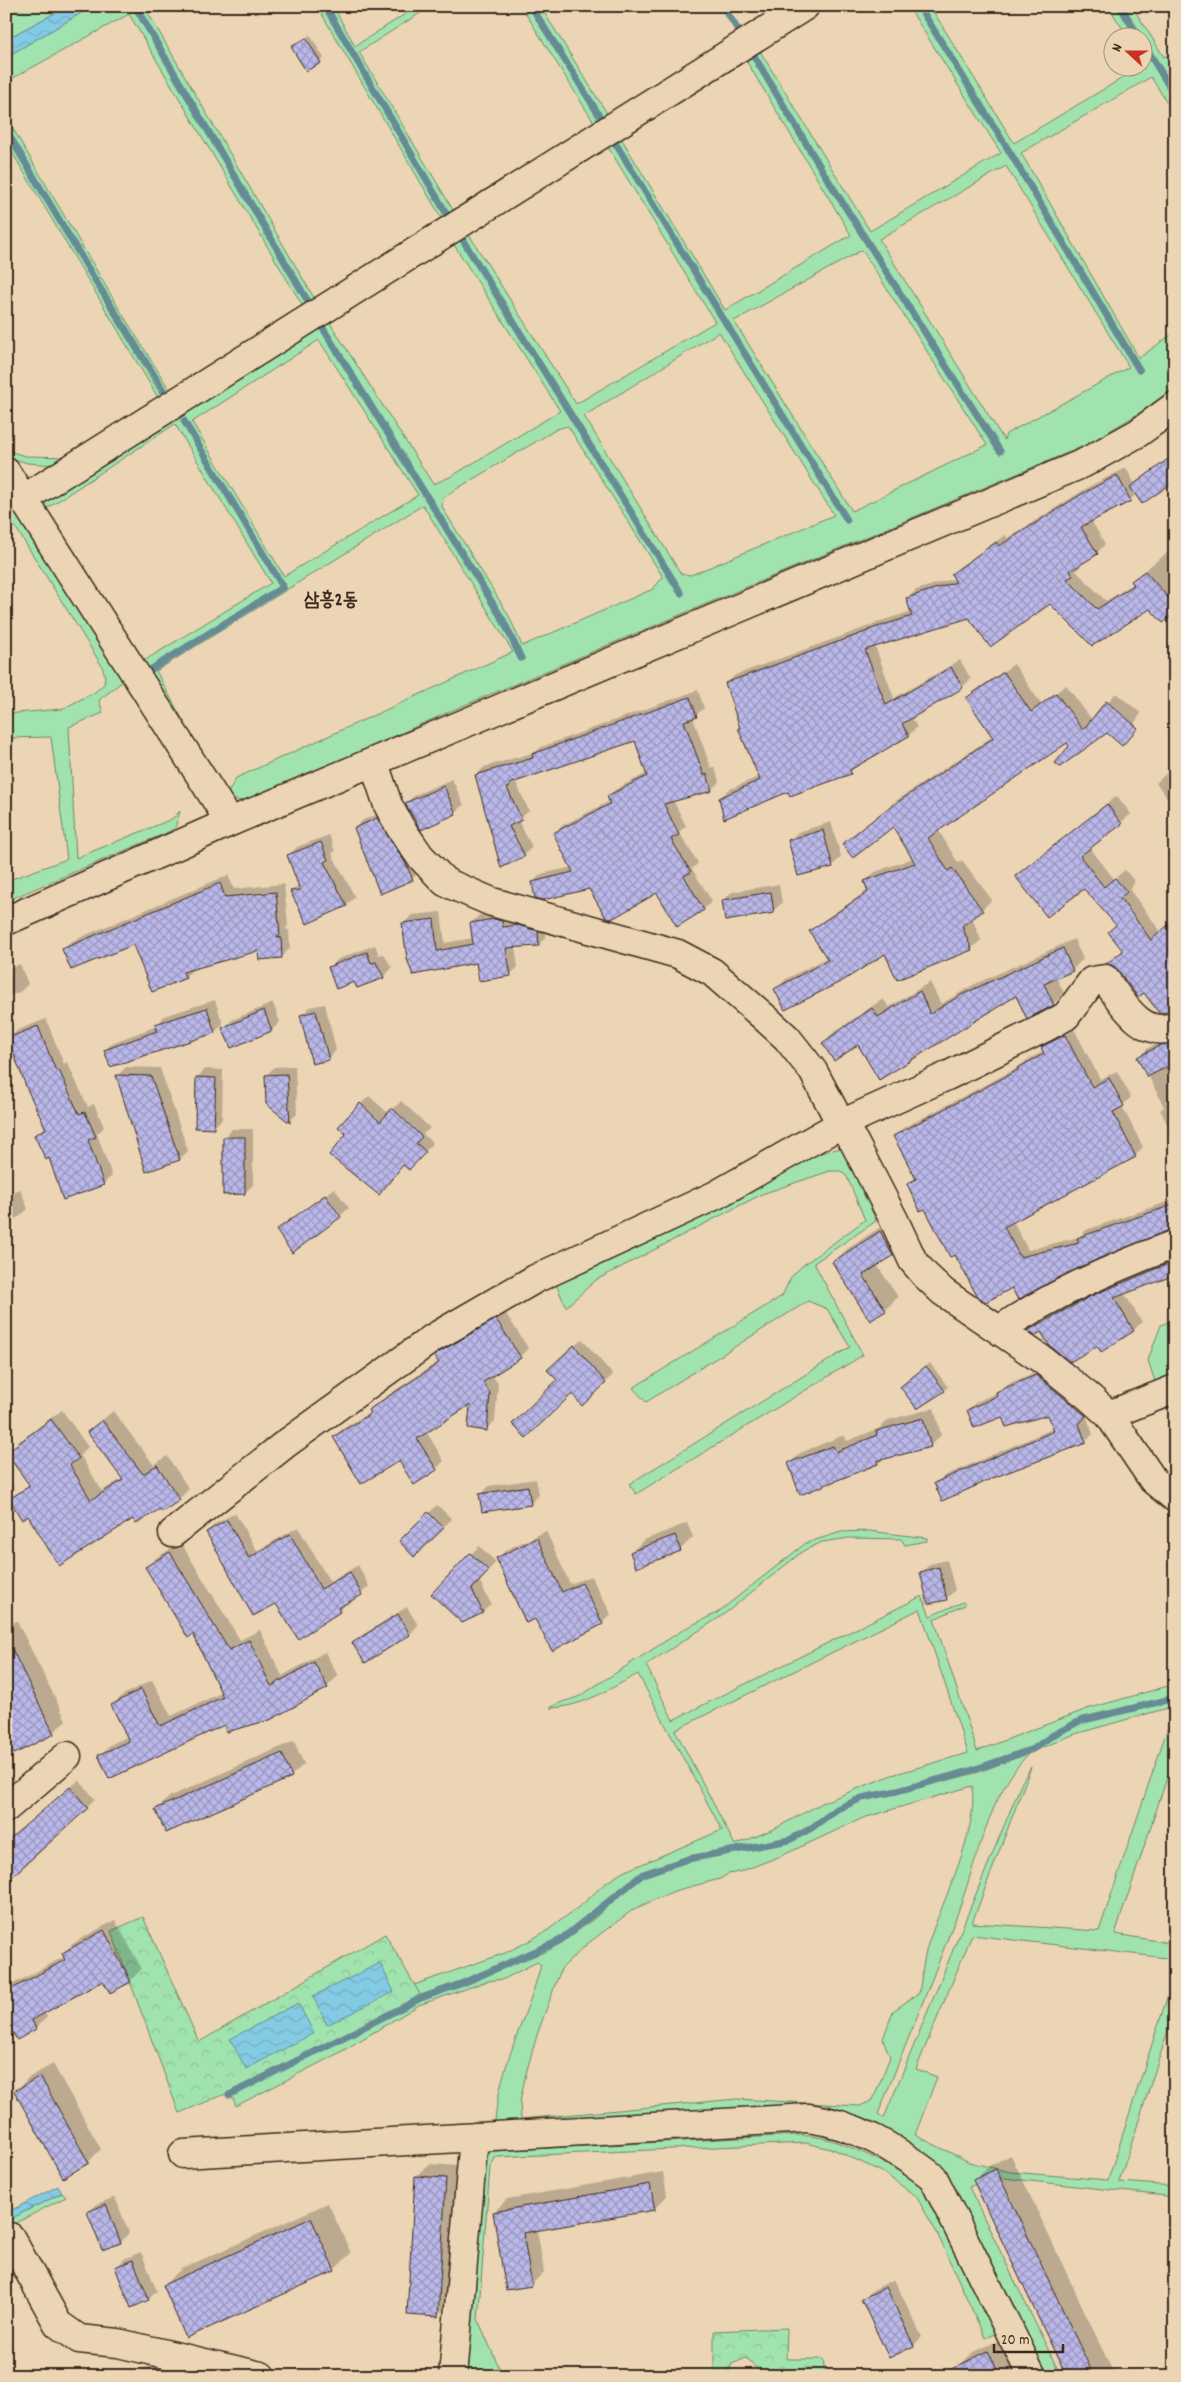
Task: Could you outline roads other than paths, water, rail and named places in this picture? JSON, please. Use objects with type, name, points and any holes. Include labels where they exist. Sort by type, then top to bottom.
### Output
[{"type":"street","points":[[23,499],[805,6]]},
{"type":"street","points":[[6,921],[230,822],[1084,463],[1138,433],[1175,406]]},
{"type":"street","points":[[6,472],[230,822]]},
{"type":"street","points":[[374,763],[388,804],[400,827],[420,856],[445,882],[492,902],[678,954],[712,972],[727,983],[787,1038],[813,1072],[841,1124],[854,1142],[890,1211],[913,1261],[943,1292],[1044,1361],[1109,1415],[1153,1480],[1175,1498]]},
{"type":"street","points":[[173,1533],[284,1445],[432,1338],[535,1279],[716,1195],[841,1124],[1046,1028],[1066,1016],[1092,981],[1105,979],[1141,1024],[1151,1028],[1175,1026]]},
{"type":"street","points":[[999,1330],[1027,1311],[1088,1278],[1175,1244]]},
{"type":"street","points":[[1109,1415],[1175,1389]]},
{"type":"street","points":[[6,1808],[67,1756]]},
{"type":"street","points":[[184,2154],[808,2118],[831,2121],[857,2131],[907,2158],[933,2178],[1032,2376]]},
{"type":"street","points":[[453,2376],[474,2137]]},
{"type":"street","points":[[8,2238],[58,2324],[79,2339],[118,2343],[261,2376]]},
{"type":"water","points":[[68,6],[93,6],[6,57],[6,39]]},
{"type":"water","points":[[380,1963],[394,1992],[327,2025],[313,1996]]},
{"type":"water","points":[[298,2003],[314,2033],[246,2069],[230,2039]]},
{"type":"water","points":[[58,2186],[62,2193],[6,2221],[6,2213]]},
{"type":"waterway","points":[[135,6],[313,310]]},
{"type":"waterway","points":[[325,6],[452,223]]},
{"type":"waterway","points":[[531,6],[604,123]]},
{"type":"waterway","points":[[723,6],[743,38]]},
{"type":"waterway","points":[[919,6],[1011,154],[1139,370]]},
{"type":"waterway","points":[[1120,6],[1133,28]]},
{"type":"waterway","points":[[750,49],[825,175],[1000,451]]},
{"type":"waterway","points":[[1154,61],[1175,96]]},
{"type":"waterway","points":[[6,130],[170,401]]},
{"type":"waterway","points":[[614,141],[847,520]]},
{"type":"waterway","points":[[461,237],[681,593]]},
{"type":"waterway","points":[[324,330],[503,620],[521,658]]},
{"type":"waterway","points":[[150,670],[283,587],[184,421]]},
{"type":"waterway","points":[[229,2095],[421,1998],[463,1983],[559,1941],[643,1874],[688,1859],[789,1840],[810,1829],[837,1809],[862,1798],[897,1791],[973,1770],[1033,1749],[1053,1735],[1080,1721],[1175,1698]]},
{"type":"district","name":"삼흥2동","points":[[331,601]]}]
